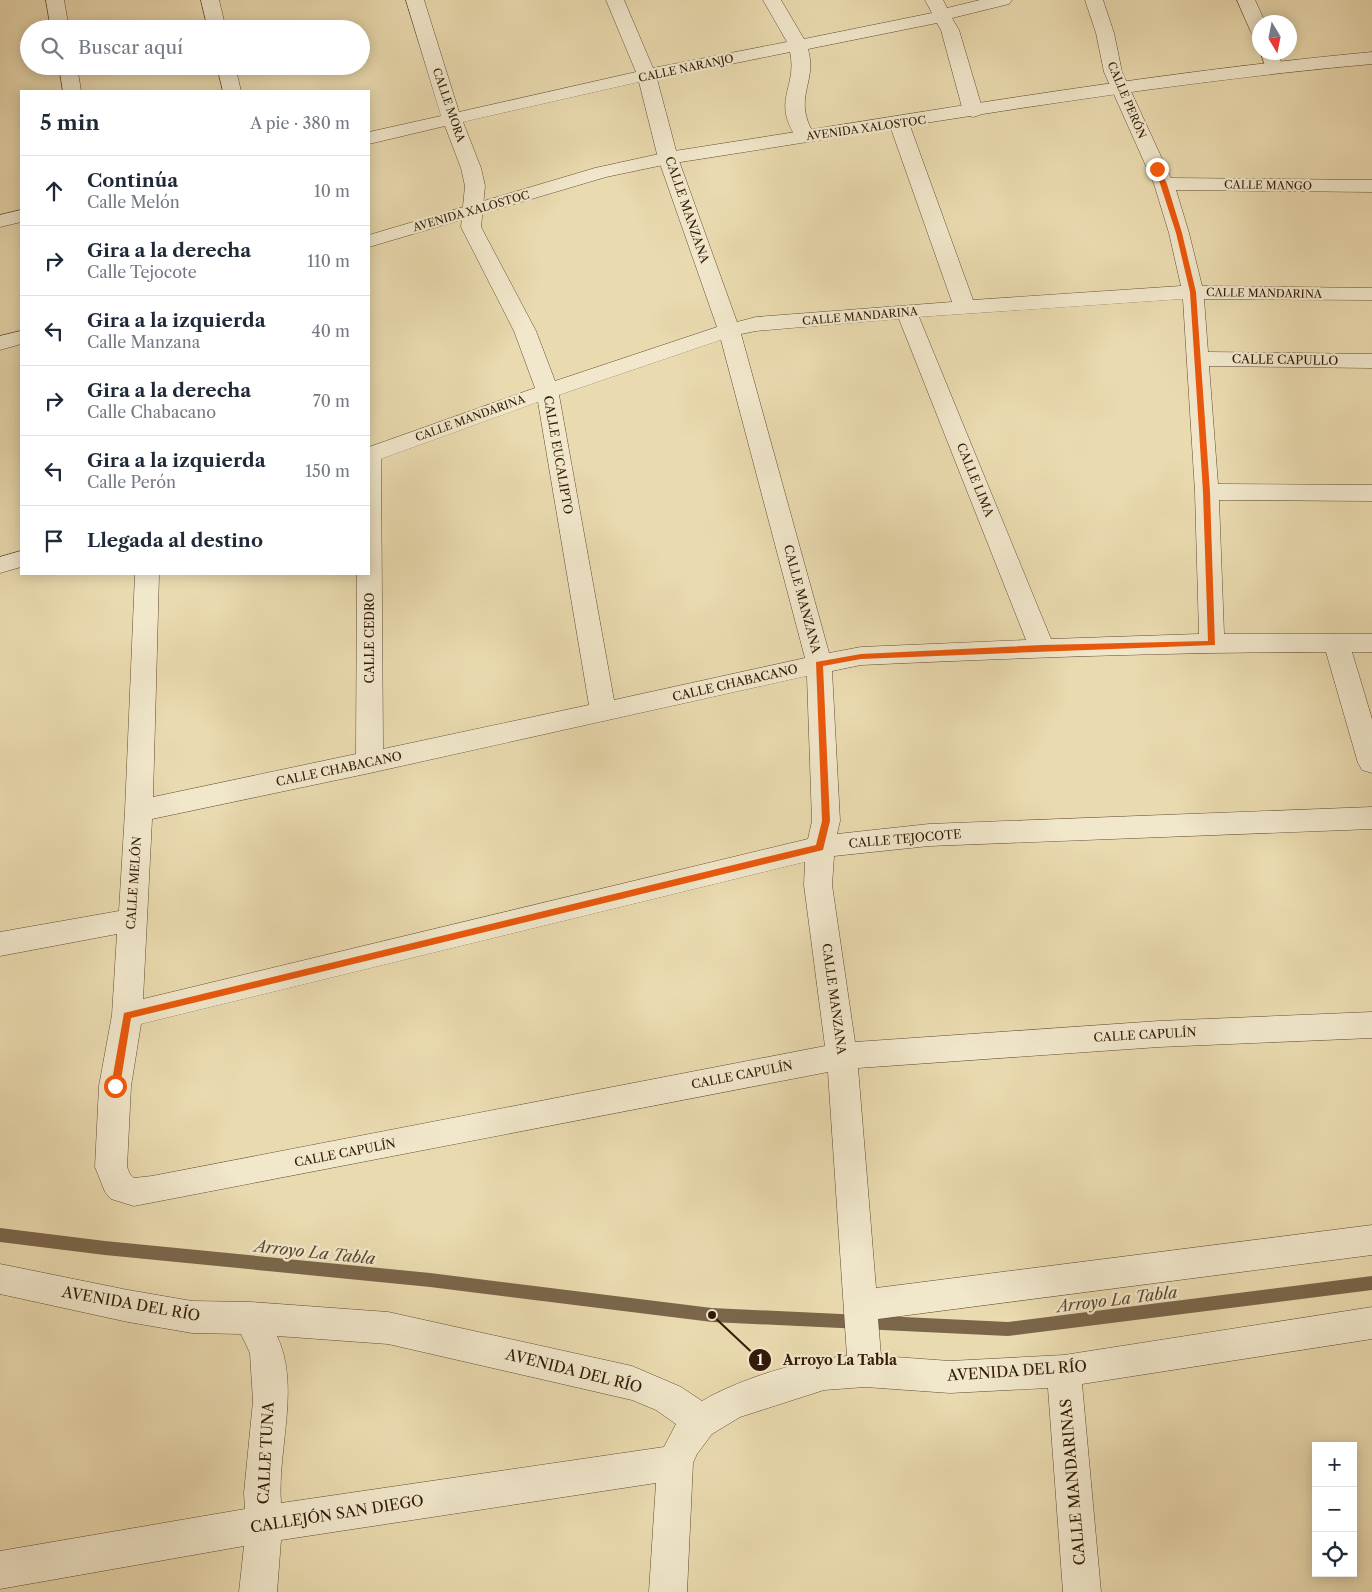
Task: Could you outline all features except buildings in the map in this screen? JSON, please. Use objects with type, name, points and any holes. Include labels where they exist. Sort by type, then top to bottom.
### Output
[{"type":"street","points":[[55,0],[58,20]]},
{"type":"street","points":[[210,0],[215,20]]},
{"type":"street","name":"CALLE MORA","points":[[415,0],[452,119],[471,168],[475,186],[475,200],[472,211]]},
{"type":"street","name":"CALLE MANZANA","points":[[615,0],[647,76],[668,158],[729,330],[819,664],[826,821],[820,847],[818,885],[842,1056],[864,1364]]},
{"type":"street","points":[[772,0],[798,45],[801,72],[795,94],[794,112],[796,122],[805,136]]},
{"type":"street","name":"CALLE NARANJO","points":[[370,138],[647,76],[928,20],[939,8],[1003,0]]},
{"type":"street","name":"CALLE PERÓN","points":[[1094,0],[1105,32],[1110,61],[1164,184],[1179,233],[1193,292],[1207,492],[1212,643]]},
{"type":"street","points":[[1246,0],[1253,15]]},
{"type":"street","points":[[939,8],[950,30],[973,111]]},
{"type":"street","name":"AVENIDA XALOSTOC","points":[[1297,59],[1372,58]]},
{"type":"street","name":"AVENIDA XALOSTOC","points":[[370,241],[602,172],[668,158],[1121,88],[1271,60]]},
{"type":"street","points":[[69,75],[72,90]]},
{"type":"street","points":[[228,75],[232,90]]},
{"type":"street","points":[[899,123],[964,307]]},
{"type":"street","name":"CALLE MANGO","points":[[1164,184],[1372,186]]},
{"type":"street","name":"CALLE EUCALIPTO","points":[[472,211],[471,227],[475,238],[517,315],[539,364],[547,390],[603,712]]},
{"type":"street","points":[[0,220],[20,216]]},
{"type":"street","name":"CALLE MANDARINA","points":[[370,455],[547,390],[729,330],[756,324],[964,307],[1193,292],[1372,294]]},
{"type":"street","name":"CALLE LIMA","points":[[907,312],[1042,648]]},
{"type":"street","points":[[0,343],[20,337]]},
{"type":"street","name":"CALLE CAPULLO","points":[[1198,359],[1372,361]]},
{"type":"street","points":[[1207,492],[1372,493]]},
{"type":"street","points":[[0,564],[20,560]]},
{"type":"street","name":"CALLE MELÓN","points":[[122,1189],[116,1182],[111,1167],[115,1086],[127,1015],[131,920],[139,811],[147,575]]},
{"type":"street","name":"CALLE CEDRO","points":[[369,575],[370,763]]},
{"type":"street","name":"CALLE CHABACANO","points":[[139,811],[370,763],[861,656],[1212,643],[1372,643]]},
{"type":"street","points":[[1336,643],[1372,763]]},
{"type":"street","name":"CALLE TEJOCOTE","points":[[127,1015],[820,847],[929,835],[1372,818]]},
{"type":"street","points":[[0,944],[131,920]]},
{"type":"street","name":"CALLE CAPULÍN","points":[[122,1189],[134,1192],[152,1190],[842,1056],[1159,1034],[1372,1025]]},
{"type":"street","points":[[860,1310],[1372,1240]]},
{"type":"street","name":"AVENIDA DEL RÍO","points":[[0,1279],[128,1306],[192,1316],[251,1318],[388,1328],[632,1383],[663,1395],[683,1406],[700,1422],[730,1404],[788,1384],[864,1364],[950,1377],[1064,1371],[1372,1324]]},
{"type":"street","name":"CALLE TUNA","points":[[251,1318],[267,1352],[270,1401],[262,1493],[264,1524],[258,1592]]},
{"type":"street","name":"CALLE MANDARINAS","points":[[1064,1371],[1082,1592]]},
{"type":"street","points":[[668,1592],[675,1463],[684,1442],[700,1422]]},
{"type":"street","name":"CALLEJÓN SAN DIEGO","points":[[0,1570],[264,1524],[675,1463]]},
{"type":"waterway","name":"Arroyo La Tabla","points":[[0,1235],[105,1248],[430,1280],[712,1315],[1008,1329],[1372,1283]]},
{"type":"place","name":"Arroyo La Tabla","points":[[712,1315]]},
{"type":"route","points":[[115,1086],[127,1015],[820,847],[826,821],[819,664],[861,656],[1212,643],[1207,492],[1193,292],[1179,233],[1164,184],[1157,169]]}]
